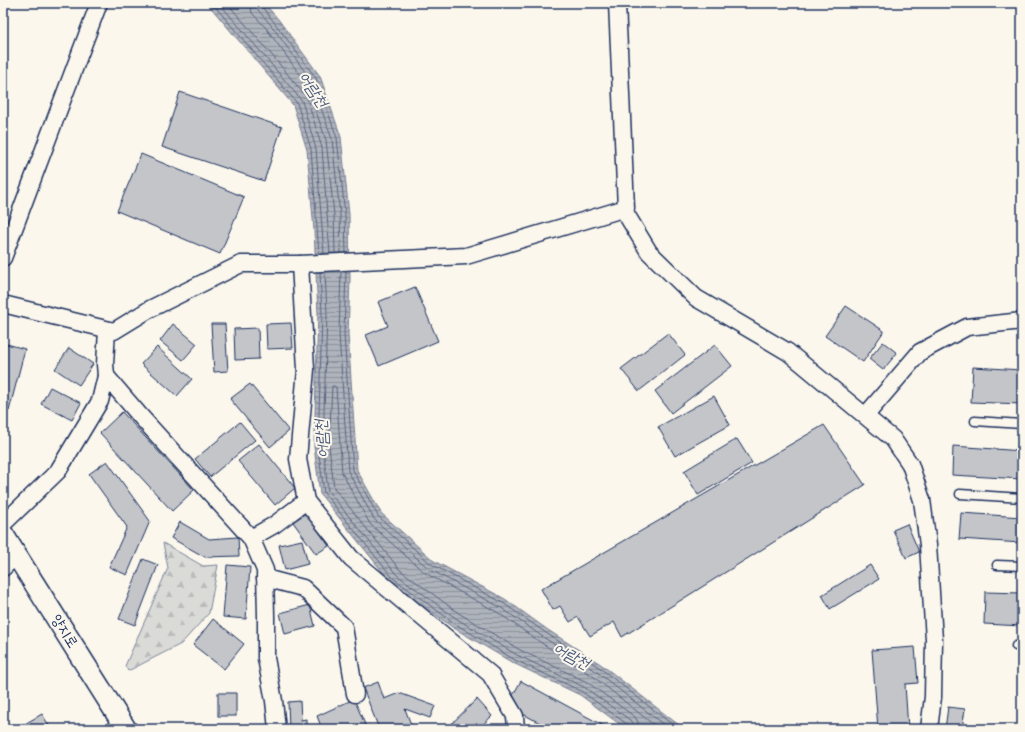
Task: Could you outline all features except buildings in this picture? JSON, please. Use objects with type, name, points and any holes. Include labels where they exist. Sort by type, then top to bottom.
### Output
[{"type":"street","points":[[3,258],[99,3]]},
{"type":"street","points":[[3,304],[114,331],[150,309],[241,264],[300,264],[410,260],[466,256],[626,208],[617,3]]},
{"type":"street","points":[[623,209],[649,252],[696,298],[788,352],[866,415],[893,440],[910,464],[922,500],[928,545],[934,640],[933,696],[930,729]]},
{"type":"street","points":[[300,264],[306,369],[298,458],[306,501],[351,558],[490,674],[515,716],[516,729]]},
{"type":"street","points":[[866,415],[920,352],[967,327],[1022,321]]},
{"type":"street","points":[[3,524],[58,471],[100,401],[106,376],[104,364],[107,330]]},
{"type":"street","points":[[106,376],[251,538],[265,570],[266,658],[274,701],[276,729]]},
{"type":"street","points":[[251,538],[274,525],[306,501]]},
{"type":"street","name":"양지로","points":[[3,534],[10,561],[126,729]]},
{"type":"street","points":[[265,578],[303,588],[344,627],[355,694]]},
{"type":"lane","points":[[975,421],[1022,424]]},
{"type":"lane","points":[[960,494],[1022,498]]},
{"type":"lane","points":[[997,565],[1022,566]]},
{"type":"green space","points":[[163,543],[203,566],[218,565],[209,613],[181,644],[128,671],[125,666],[168,568]]},
{"type":"water","name":"어람천","points":[[207,3],[264,3],[278,19],[320,76],[341,137],[349,214],[350,279],[348,334],[357,470],[381,513],[434,561],[505,599],[548,630],[602,665],[684,729],[626,729],[580,695],[513,663],[452,627],[390,581],[320,494],[314,447],[318,314],[314,230],[307,150],[293,105]]}]
